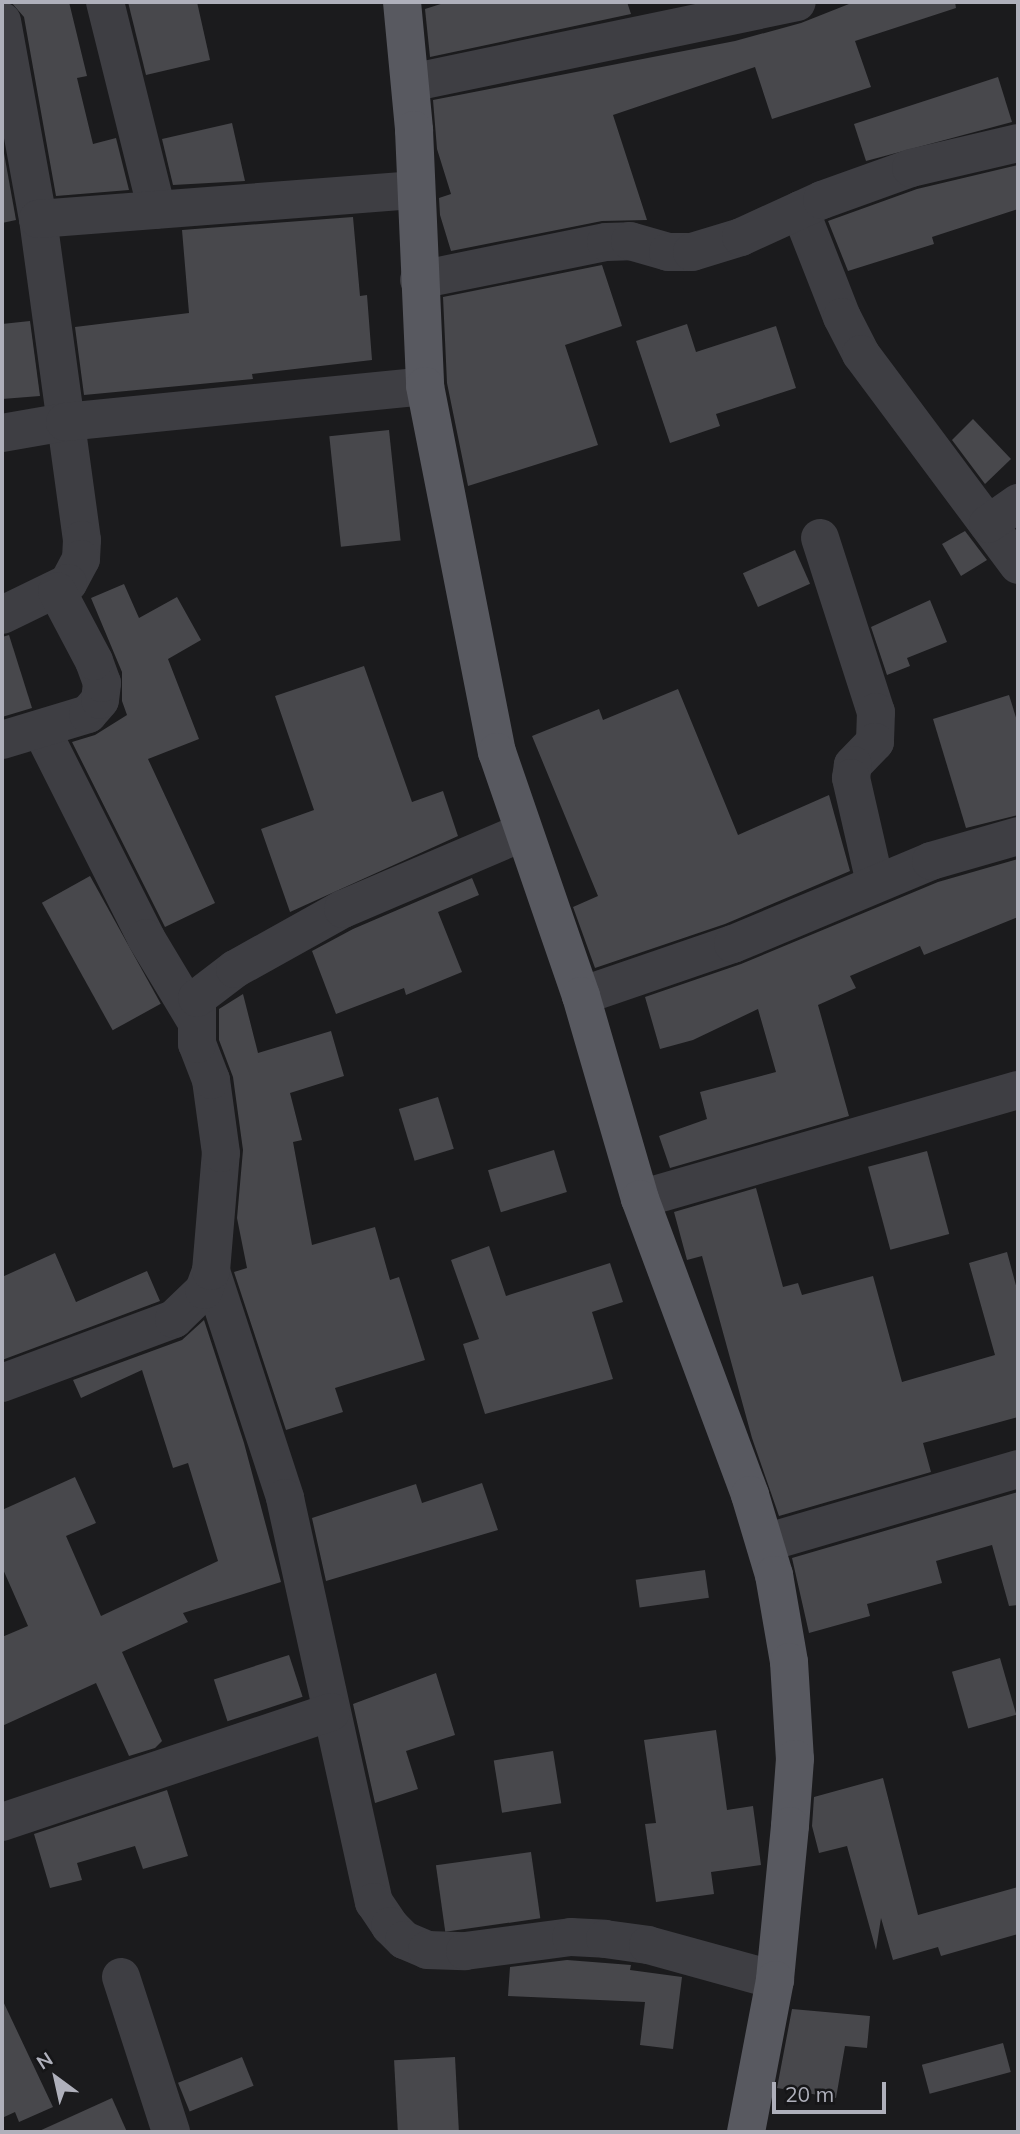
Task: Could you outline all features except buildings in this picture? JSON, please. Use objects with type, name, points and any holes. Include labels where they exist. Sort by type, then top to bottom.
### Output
[{"type":"main road","points":[[402,2],[410,83],[425,386],[495,740],[521,833],[580,996],[640,1199],[765,1543],[789,1662],[795,1759],[775,1980],[747,2132]]},
{"type":"street","points":[[105,2],[157,210]]},
{"type":"street","points":[[410,83],[797,2]]},
{"type":"street","points":[[2,21],[38,219],[82,559],[76,573],[57,591],[2,615]]},
{"type":"street","points":[[419,280],[606,242],[631,241],[668,252],[692,252],[741,237],[800,210],[911,168],[1018,143]]},
{"type":"street","points":[[38,219],[416,190]]},
{"type":"street","points":[[800,210],[842,317],[862,354],[1003,513],[1018,565]]},
{"type":"street","points":[[2,433],[65,422],[425,386]]},
{"type":"street","points":[[820,538],[876,712],[875,742],[853,765],[851,778],[875,883]]},
{"type":"street","points":[[2,740],[88,713],[100,700],[102,683],[57,591]]},
{"type":"street","points":[[2,1383],[174,1319],[204,1290],[211,1271],[220,1153],[219,1120],[194,1018],[146,938],[41,729]]},
{"type":"street","points":[[194,1018],[197,998],[210,985],[282,942],[425,872],[521,833]]},
{"type":"street","points":[[580,996],[733,944],[875,883],[1018,836]]},
{"type":"street","points":[[640,1199],[1018,1090]]},
{"type":"street","points":[[211,1271],[285,1498],[374,1902],[404,1940],[427,1950],[466,1951],[571,1937],[605,1939],[648,1945],[775,1980]]},
{"type":"street","points":[[765,1543],[1018,1469]]},
{"type":"street","points":[[2,1822],[331,1712]]},
{"type":"street","points":[[121,1977],[171,2132]]}]
